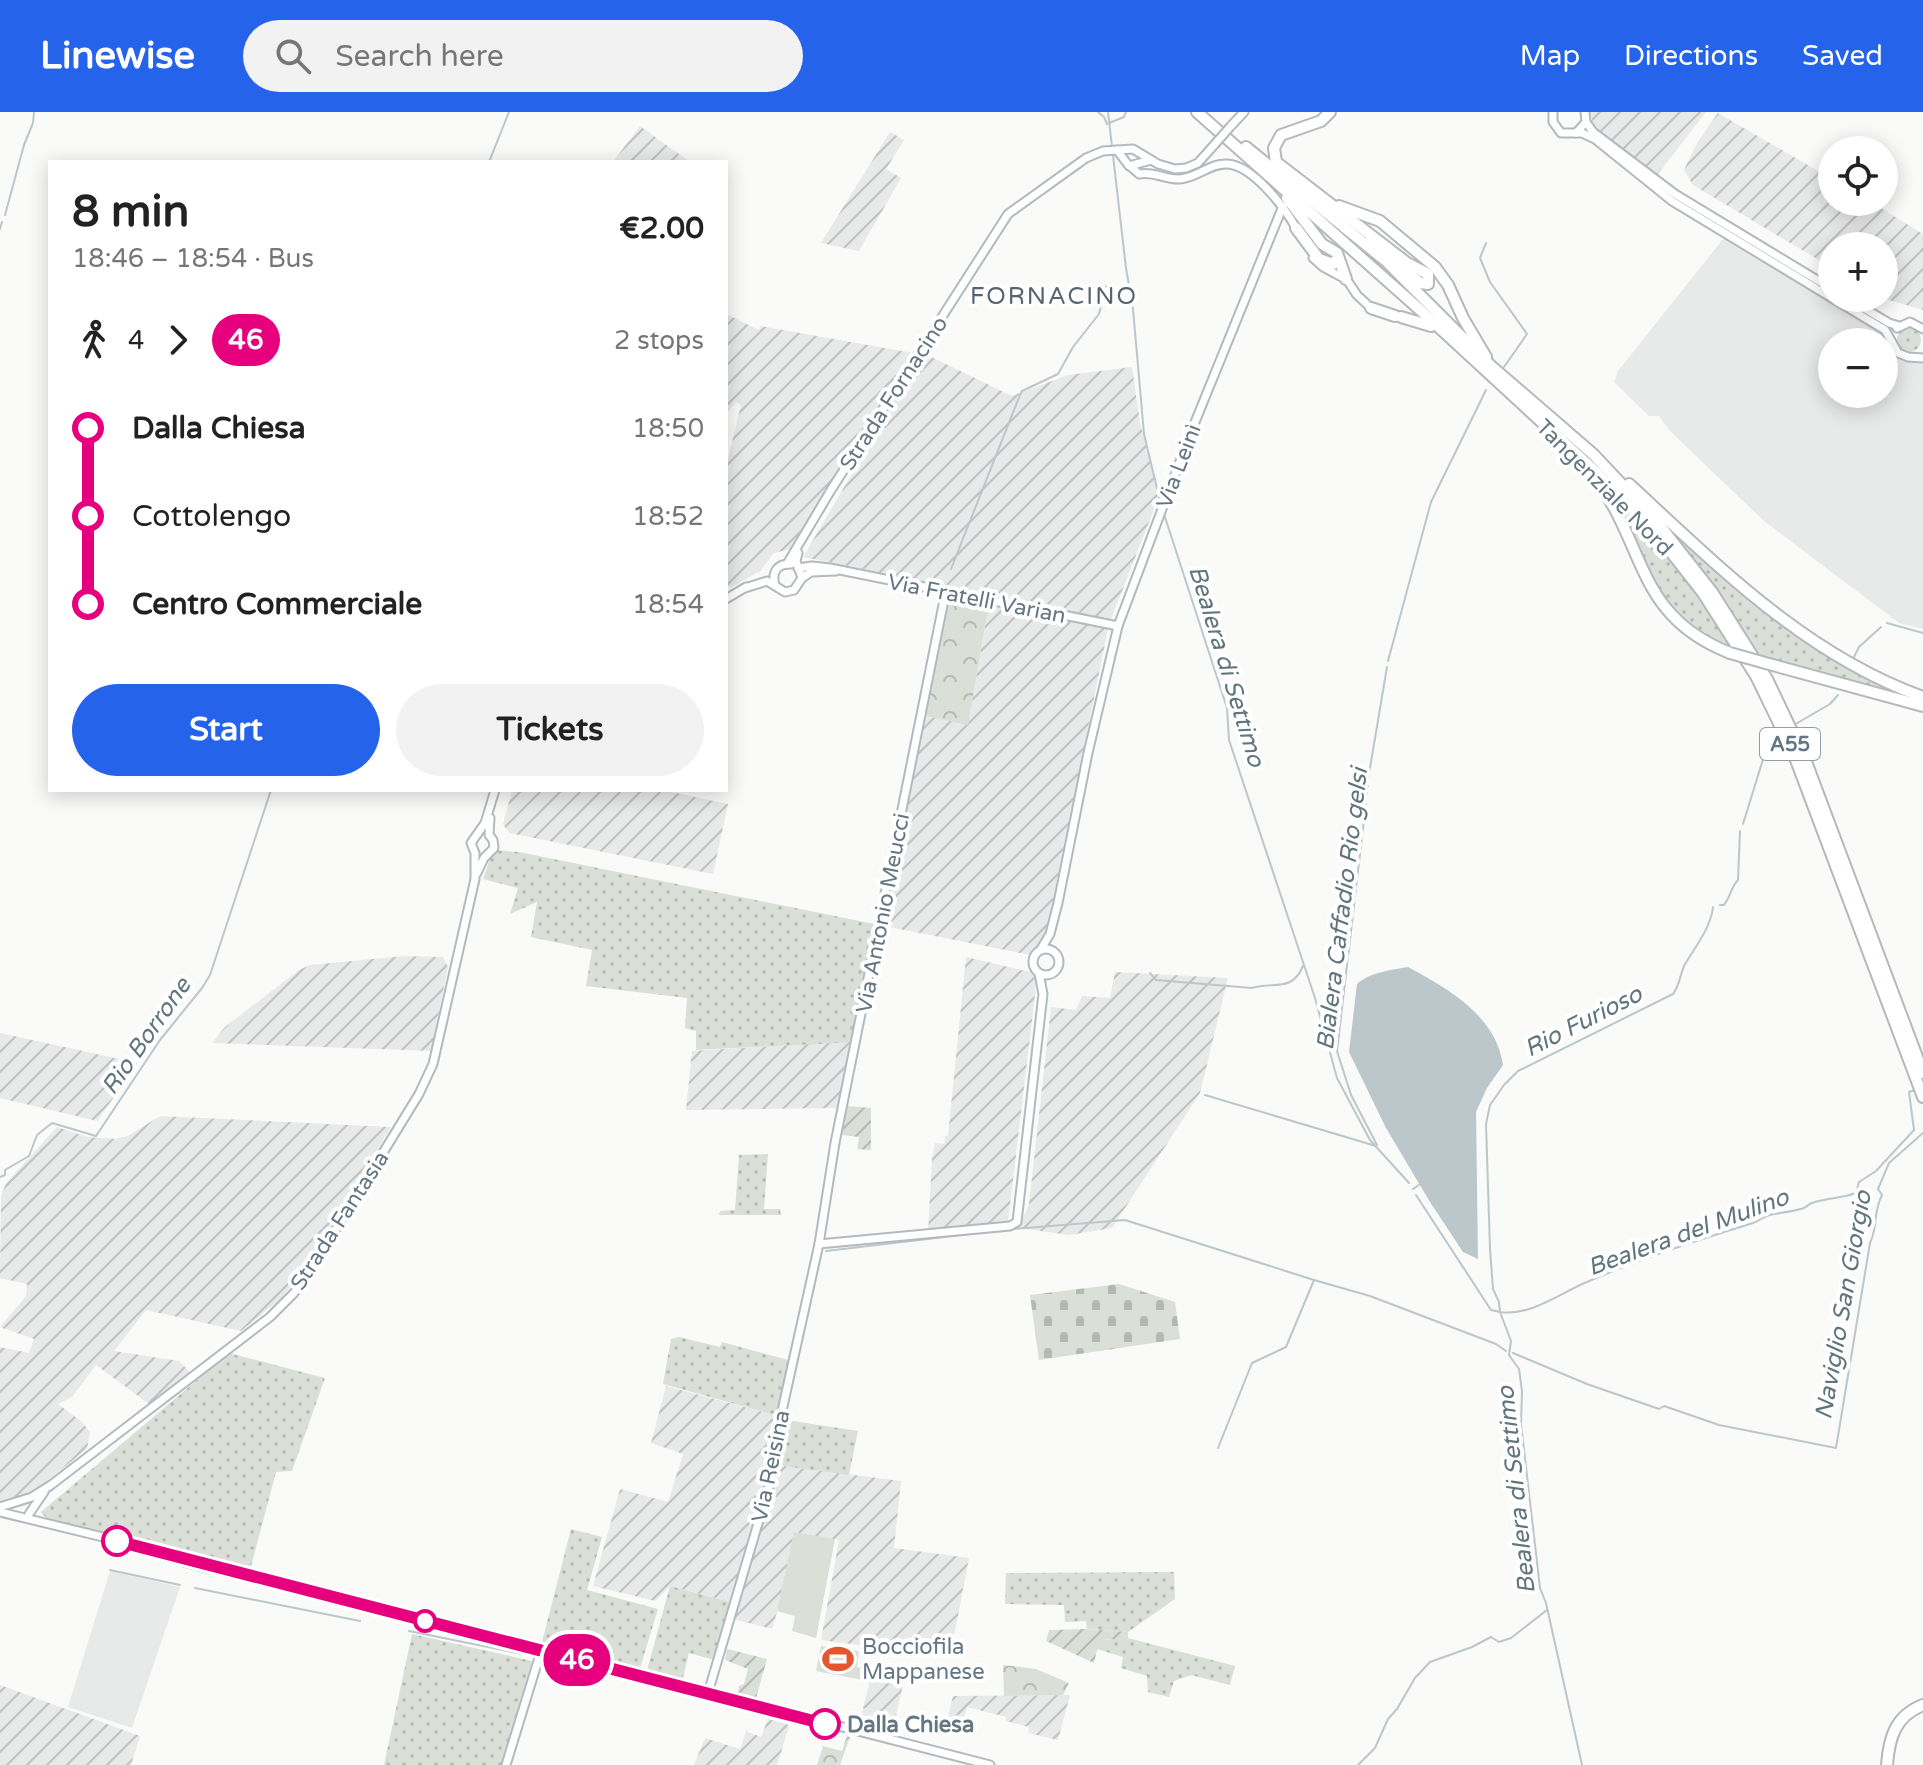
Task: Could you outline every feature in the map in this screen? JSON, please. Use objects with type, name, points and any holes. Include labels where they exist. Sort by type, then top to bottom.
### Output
[{"type":"highway","points":[[1197,112],[1273,181],[1319,242],[1335,251],[1346,279]]},
{"type":"highway","points":[[1207,112],[1275,172],[1335,218],[1376,243],[1422,285],[1442,316]]},
{"type":"highway","points":[[1330,112],[1321,121],[1281,135],[1275,143],[1276,162],[1410,265],[1428,274],[1429,282],[1422,285]]},
{"type":"highway","name":"Tangenziale Nord","points":[[1273,181],[1597,473],[1660,538],[1703,593],[1756,676],[1804,777],[1923,1097]]},
{"type":"highway","points":[[1326,200],[1380,221],[1435,267],[1448,285],[1491,366]]},
{"type":"highway","name":"Tangenziale Nord","points":[[1335,218],[1385,260],[1491,366],[1593,454],[1657,522],[1729,618],[1767,679],[1805,759],[1923,1073]]},
{"type":"highway","points":[[1296,228],[1322,261],[1333,264],[1338,258]]},
{"type":"highway","points":[[1371,308],[1431,326],[1476,363]]},
{"type":"highway","name":"A55","points":[[1566,444],[1605,490],[1646,579],[1664,609],[1697,637],[1730,653],[1923,706]]},
{"type":"highway","name":"A55","points":[[1593,454],[1786,624],[1856,668],[1923,697]]},
{"type":"highway","points":[[1887,1765],[1890,1739],[1896,1726],[1908,1713],[1923,1705]]},
{"type":"street","points":[[1151,160],[1125,163],[1117,152],[1133,149],[1167,168],[1186,168],[1198,163],[1244,112]]},
{"type":"street","points":[[1552,112],[1558,130],[1595,139],[1672,201],[1818,290]]},
{"type":"street","points":[[1585,112],[1586,122],[1593,132],[1675,194],[1818,281]]},
{"type":"street","points":[[1576,133],[1586,122]]},
{"type":"street","name":"Strada Fornacino","points":[[787,564],[1000,223],[1093,155],[1117,152]]},
{"type":"street","points":[[1135,164],[1138,152]]},
{"type":"street","points":[[1135,164],[1146,172],[1183,180],[1216,165],[1228,163],[1242,169],[1283,206],[1315,261],[1346,279],[1371,308]]},
{"type":"street","name":"Via Leinì","points":[[1050,934],[1118,626],[1158,517],[1283,206]]},
{"type":"street","points":[[1855,312],[1882,328]]},
{"type":"street","points":[[1871,312],[1889,323],[1899,326],[1910,322],[1923,329]]},
{"type":"street","points":[[1898,353],[1919,357],[1923,350]]},
{"type":"street","name":"Strada Fornacino","points":[[798,568],[796,558],[802,540]]},
{"type":"street","points":[[787,564],[798,568],[802,578],[798,587],[790,592],[781,590],[774,580],[776,569],[787,564]]},
{"type":"street","name":"Via Fratelli Varian","points":[[798,568],[819,566],[1118,626]]},
{"type":"street","name":"Via Fratelli Varian","points":[[802,578],[811,572],[836,571]]},
{"type":"street","points":[[728,598],[757,580],[774,580]]},
{"type":"street","name":"Via Antonio Meucci","points":[[820,1240],[835,1143],[946,590]]},
{"type":"street","points":[[475,879],[475,853],[471,843],[485,823],[496,792]]},
{"type":"street","points":[[475,879],[485,856],[494,848],[489,835],[489,821],[496,792]]},
{"type":"street","points":[[477,834],[489,835]]},
{"type":"street","points":[[475,853],[485,856]]},
{"type":"street","name":"Strada Fantasia","points":[[31,1513],[39,1496],[51,1485],[266,1320],[294,1293],[314,1265],[419,1094],[433,1064],[475,879]]},
{"type":"street","points":[[1043,994],[1060,963],[1050,934]]},
{"type":"street","points":[[820,1240],[1010,1226],[1017,1222],[1043,994],[1033,961],[1050,934]]},
{"type":"street","points":[[1041,949],[1053,950]]},
{"type":"street","points":[[1039,973],[1052,974]]},
{"type":"street","name":"Via Reisina","points":[[708,1693],[769,1486],[780,1420],[820,1240]]},
{"type":"street","name":"Strada Fantasia","points":[[1,1513],[51,1485]]},
{"type":"street","points":[[31,1513],[32,1497]]},
{"type":"street","points":[[1,1513],[31,1513],[43,1522],[990,1765]]},
{"type":"street","points":[[31,1513],[43,1522]]},
{"type":"street","points":[[506,1765],[541,1651]]},
{"type":"shaded area","points":[[1590,112],[1706,112],[1657,175],[1601,134]]},
{"type":"shaded area","points":[[1718,113],[1818,171],[1818,216],[1894,216],[1923,234],[1923,310],[1898,303],[1898,232],[1818,232],[1818,260],[1693,185],[1684,170],[1697,143]]},
{"type":"shaded area","points":[[640,126],[687,160],[614,160]]},
{"type":"shaded area","points":[[890,132],[904,140],[886,169],[901,178],[859,251],[821,243]]},
{"type":"shaded area","points":[[1723,239],[1818,293],[1818,312],[1850,312],[1877,328],[1818,328],[1818,408],[1898,408],[1898,357],[1917,359],[1923,352],[1923,629],[1899,623],[1764,521],[1671,432],[1659,416],[1649,416],[1614,382],[1618,371]]},
{"type":"shaded area","points":[[728,315],[759,330],[761,326],[913,353],[790,549],[774,553],[760,571],[732,587],[728,586],[728,459],[741,405],[736,402],[728,412]]},
{"type":"shaded area","points":[[923,353],[1012,396],[1068,375],[1132,367],[1140,423],[1160,494],[1111,619],[803,557]]},
{"type":"shaded area","points":[[989,603],[1108,629],[1045,941],[1037,953],[1030,955],[879,925],[925,716],[968,724]]},
{"type":"shaded area","points":[[511,792],[671,792],[728,804],[713,874],[509,833],[503,824]]},
{"type":"shaded area","points":[[404,956],[443,957],[448,967],[431,1051],[212,1043],[225,1027],[299,970],[310,965]]},
{"type":"shaded area","points":[[966,957],[1030,972],[1037,978],[1008,1222],[928,1232],[935,1143],[944,1144],[945,1136],[948,1136]]},
{"type":"shaded area","points":[[1408,967],[1468,1006],[1481,1018],[1499,1048],[1503,1065],[1487,1088],[1476,1112],[1478,1259],[1463,1252],[1430,1202],[1386,1128],[1349,1052],[1357,984],[1375,974]]},
{"type":"shaded area","points":[[1115,972],[1228,978],[1200,1093],[1112,1228],[1069,1235],[1019,1228],[1029,1204],[1051,1007],[1076,1010],[1082,996],[1110,998]]},
{"type":"shaded area","points":[[0,1033],[138,1063],[97,1121],[0,1098]]},
{"type":"shaded area","points":[[852,1041],[838,1108],[686,1110],[692,1051]]},
{"type":"shaded area","points":[[160,1116],[391,1127],[311,1258],[283,1297],[241,1331],[146,1310],[114,1351],[179,1361],[191,1373],[149,1404],[96,1365],[72,1397],[58,1404],[90,1432],[87,1449],[38,1488],[5,1504],[0,1503],[0,1347],[29,1353],[34,1339],[0,1327],[26,1296],[27,1284],[0,1278],[1,1196],[6,1183],[57,1127],[88,1137],[115,1139],[128,1136]]},
{"type":"shaded area","points":[[666,1386],[778,1416],[772,1475],[744,1571],[739,1571],[731,1602],[670,1586],[655,1601],[593,1586],[620,1489],[668,1502],[683,1454],[651,1443]]},
{"type":"shaded area","points":[[777,1465],[901,1481],[894,1548],[969,1558],[950,1657],[821,1640],[839,1540],[794,1532],[783,1592],[772,1629],[733,1619]]},
{"type":"shaded area","points":[[110,1571],[180,1587],[132,1728],[68,1707]]},
{"type":"shaded area","points":[[870,1681],[903,1685],[896,1716],[863,1708]]},
{"type":"shaded area","points":[[0,1685],[140,1736],[131,1765],[0,1765]]},
{"type":"shaded area","points":[[1070,1695],[1058,1740],[1028,1733],[1029,1727],[1006,1721],[1006,1717],[967,1707],[964,1720],[948,1717],[953,1696]]},
{"type":"shaded area","points":[[863,1708],[896,1716],[889,1738],[860,1729]]},
{"type":"shaded area","points":[[768,1719],[789,1727],[777,1765],[694,1765],[705,1738],[740,1749],[747,1728],[748,1732],[761,1737]]},
{"type":"green space","points":[[1914,329],[1920,335],[1918,349],[1909,352],[1900,349],[1900,331]]},
{"type":"green space","points":[[1612,494],[1677,566],[1734,650],[1695,632],[1656,593]]},
{"type":"green space","points":[[1665,523],[1774,618],[1923,703],[1759,657],[1729,609]]},
{"type":"green space","points":[[956,597],[989,603],[968,725],[925,716],[948,602]]},
{"type":"green space","points":[[493,850],[519,852],[879,925],[856,1042],[696,1050],[696,1031],[685,1028],[687,998],[586,986],[592,950],[531,937],[537,902],[510,914],[518,888],[483,879]]},
{"type":"green space","points":[[847,1106],[871,1108],[871,1150],[857,1149],[859,1137],[842,1135]]},
{"type":"green space","points":[[768,1154],[764,1209],[780,1209],[781,1215],[719,1215],[720,1211],[735,1210],[739,1155]]},
{"type":"green space","points":[[1119,1284],[1175,1302],[1180,1339],[1039,1360],[1030,1295]]},
{"type":"green space","points":[[679,1337],[720,1347],[722,1342],[788,1360],[790,1363],[778,1416],[663,1384],[671,1339]]},
{"type":"green space","points":[[229,1353],[325,1378],[292,1471],[276,1472],[250,1570],[48,1520],[41,1512]]},
{"type":"green space","points":[[786,1420],[858,1431],[849,1475],[777,1465]]},
{"type":"green space","points":[[571,1529],[602,1537],[587,1590],[658,1609],[640,1668],[541,1646]]},
{"type":"green space","points":[[794,1532],[835,1539],[816,1638],[792,1631],[795,1616],[777,1611]]},
{"type":"green space","points":[[1174,1572],[1175,1599],[1128,1632],[1087,1629],[1086,1621],[1065,1622],[1064,1605],[1005,1604],[1006,1573]]},
{"type":"green space","points":[[670,1586],[734,1603],[718,1661],[689,1653],[682,1682],[646,1674]]},
{"type":"green space","points":[[1049,1630],[1128,1632],[1128,1638],[1103,1640],[1094,1663],[1046,1641]]},
{"type":"green space","points":[[412,1634],[532,1661],[501,1765],[384,1765]]},
{"type":"green space","points":[[1128,1638],[1235,1666],[1230,1685],[1191,1675],[1174,1681],[1169,1697],[1148,1692],[1147,1676],[1121,1668],[1123,1657],[1097,1649],[1102,1647],[1102,1640]]},
{"type":"green space","name":"Bocciofila Mappanese","points":[[821,1646],[859,1651],[857,1667],[866,1669],[863,1680],[816,1671]]},
{"type":"green space","points":[[727,1649],[767,1659],[755,1702],[737,1697],[748,1669],[725,1660]]},
{"type":"green space","points":[[1003,1665],[1036,1669],[1069,1683],[1063,1695],[1004,1696]]},
{"type":"green space","points":[[848,1733],[851,1734],[840,1765],[817,1765],[823,1746],[842,1751]]},
{"type":"waterway","points":[[5,215],[34,112]]},
{"type":"waterway","name":"Rio Borrone","points":[[490,160],[509,112]]},
{"type":"waterway","points":[[1098,112],[1107,124]]},
{"type":"waterway","name":"Bealera di Settimo","points":[[1108,112],[1133,309],[1144,434],[1161,505]]},
{"type":"waterway","points":[[1109,123],[1124,117],[1126,112]]},
{"type":"waterway","points":[[0,229],[2,222]]},
{"type":"waterway","name":"Bialera Caffadio Rio gelsi","points":[[1486,243],[1480,258],[1490,282],[1527,334],[1504,367]]},
{"type":"waterway","points":[[951,569],[1022,391],[1058,374],[1073,347],[1099,314],[1106,286]]},
{"type":"waterway","name":"Bialera Caffadio Rio gelsi","points":[[1388,661],[1431,502],[1486,390]]},
{"type":"waterway","name":"Bealera di Settimo","points":[[1164,514],[1227,708],[1229,740],[1315,998],[1337,1078],[1370,1140],[1409,1183]]},
{"type":"waterway","name":"Rio Furioso","points":[[1887,623],[1923,633]]},
{"type":"waterway","name":"Rio Furioso","points":[[1853,659],[1859,647],[1881,627]]},
{"type":"waterway","name":"Bialera Caffadio Rio gelsi","points":[[1377,1145],[1351,1095],[1337,1051],[1370,768],[1387,667]]},
{"type":"waterway","name":"Rio Furioso","points":[[1794,725],[1830,704],[1838,695]]},
{"type":"waterway","name":"Rio Furioso","points":[[1743,824],[1769,740],[1777,733]]},
{"type":"waterway","name":"Rio Borrone","points":[[0,1177],[5,1175],[5,1170],[29,1156],[37,1135],[52,1123],[96,1136],[160,1040],[202,988],[210,975],[270,792]]},
{"type":"waterway","name":"Rio Furioso","points":[[1720,905],[1724,905],[1738,880],[1740,831]]},
{"type":"waterway","name":"Rio Furioso","points":[[1713,907],[1706,929],[1685,964],[1673,994],[1518,1071],[1490,1105],[1486,1124],[1490,1249],[1493,1289],[1500,1312],[1531,1308],[1622,1267],[1769,1215],[1856,1193],[1859,1182],[1876,1171],[1914,1130],[1909,1092],[1915,1090]]},
{"type":"waterway","points":[[1150,973],[1156,980],[1252,988],[1288,983],[1303,966]]},
{"type":"waterway","points":[[1205,1095],[1376,1146]]},
{"type":"waterway","name":"Naviglio San Giorgio","points":[[1513,1353],[1587,1384],[1659,1409],[1664,1406],[1719,1425],[1836,1448],[1870,1243],[1882,1195],[1878,1189],[1889,1163],[1923,1133]]},
{"type":"waterway","points":[[1413,1189],[1422,1183]]},
{"type":"waterway","name":"Bealera di Settimo","points":[[1416,1195],[1491,1310],[1500,1312],[1511,1341],[1509,1355],[1519,1369],[1522,1391],[1521,1424],[1540,1588],[1582,1765]]},
{"type":"waterway","points":[[1013,1229],[1125,1220],[1314,1280]]},
{"type":"waterway","points":[[826,1251],[987,1232]]},
{"type":"waterway","points":[[1218,1448],[1252,1363],[1286,1347],[1314,1280],[1370,1296],[1496,1344],[1506,1351]]},
{"type":"waterway","points":[[110,1570],[180,1585]]},
{"type":"waterway","points":[[195,1588],[360,1621]]},
{"type":"waterway","points":[[1358,1765],[1375,1748],[1388,1719],[1415,1678],[1430,1662],[1491,1637],[1499,1642],[1511,1638],[1547,1610]]},
{"type":"waterway","points":[[409,1631],[522,1654]]},
{"type":"bus line","name":"46","points":[[117,1541],[825,1724]]},
{"type":"place","name":"Bocciofila Mappanese","points":[[838,1659]]},
{"type":"place","name":"Dalla Chiesa","points":[[825,1724]]},
{"type":"district","name":"FORNACINO","points":[[1054,296]]},
{"type":"water label","name":"Bealera del Mulino","points":[[1688,1232]]}]
